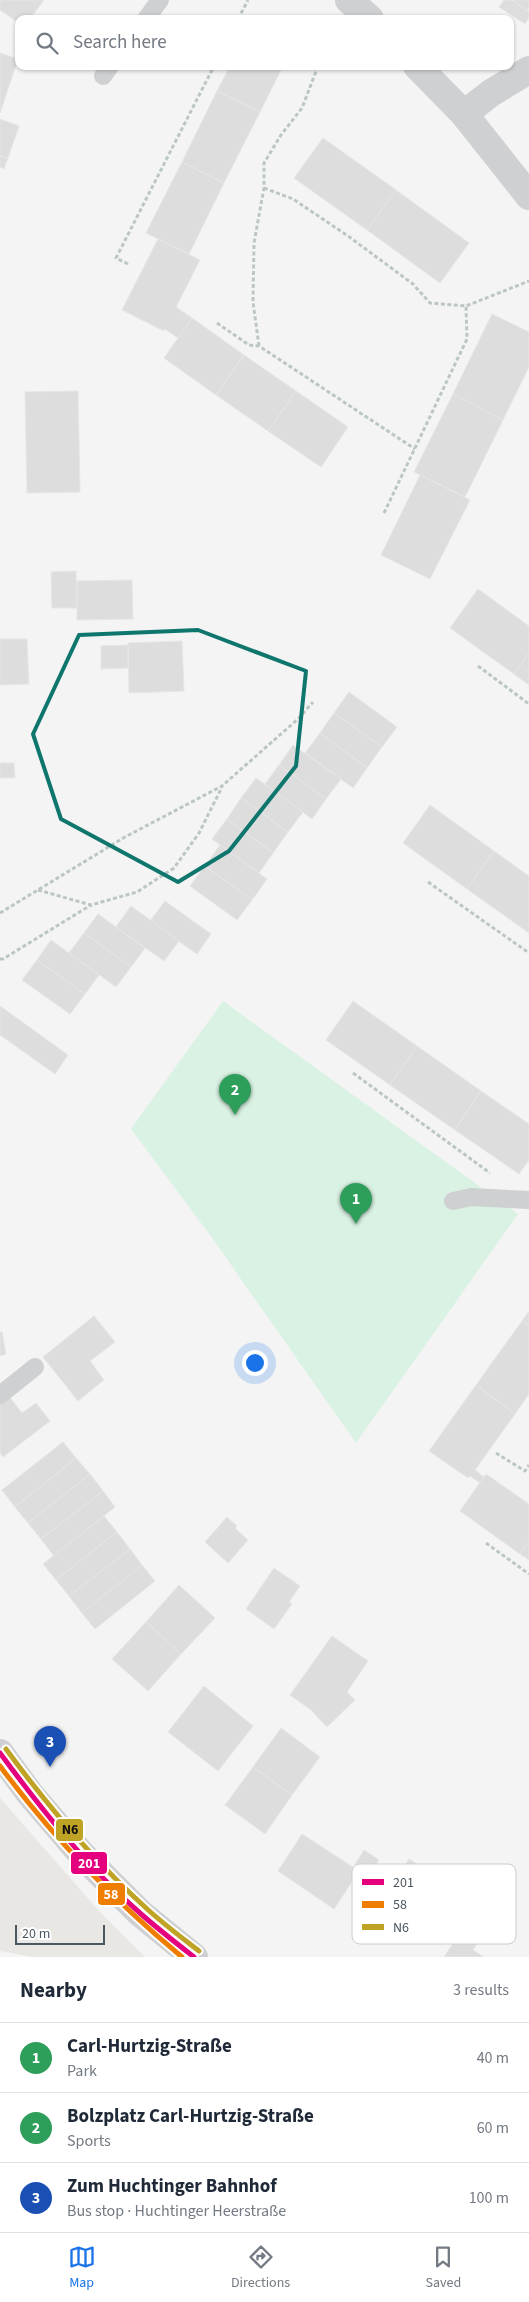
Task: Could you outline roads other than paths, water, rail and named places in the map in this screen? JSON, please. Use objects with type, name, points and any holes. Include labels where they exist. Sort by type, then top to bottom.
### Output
[{"type":"main road","points":[[0,1753],[30,1794],[84,1857],[140,1913],[194,1957]]},
{"type":"street","points":[[349,0],[366,15]]},
{"type":"street","points":[[421,70],[464,114],[529,196]]},
{"type":"street","points":[[464,114],[491,93],[529,70]]},
{"type":"lane","points":[[149,15],[160,0]]},
{"type":"lane","points":[[454,1201],[471,1197],[528,1200]]},
{"type":"lane","points":[[0,1395],[35,1367]]},
{"type":"place","name":"Bolzplatz Carl-Hurtzig-Straße","points":[[235,1115]]},
{"type":"place","name":"Carl-Hurtzig-Straße","points":[[356,1224]]},
{"type":"place","name":"Zum Huchtinger Bahnhof","points":[[50,1767]]}]
